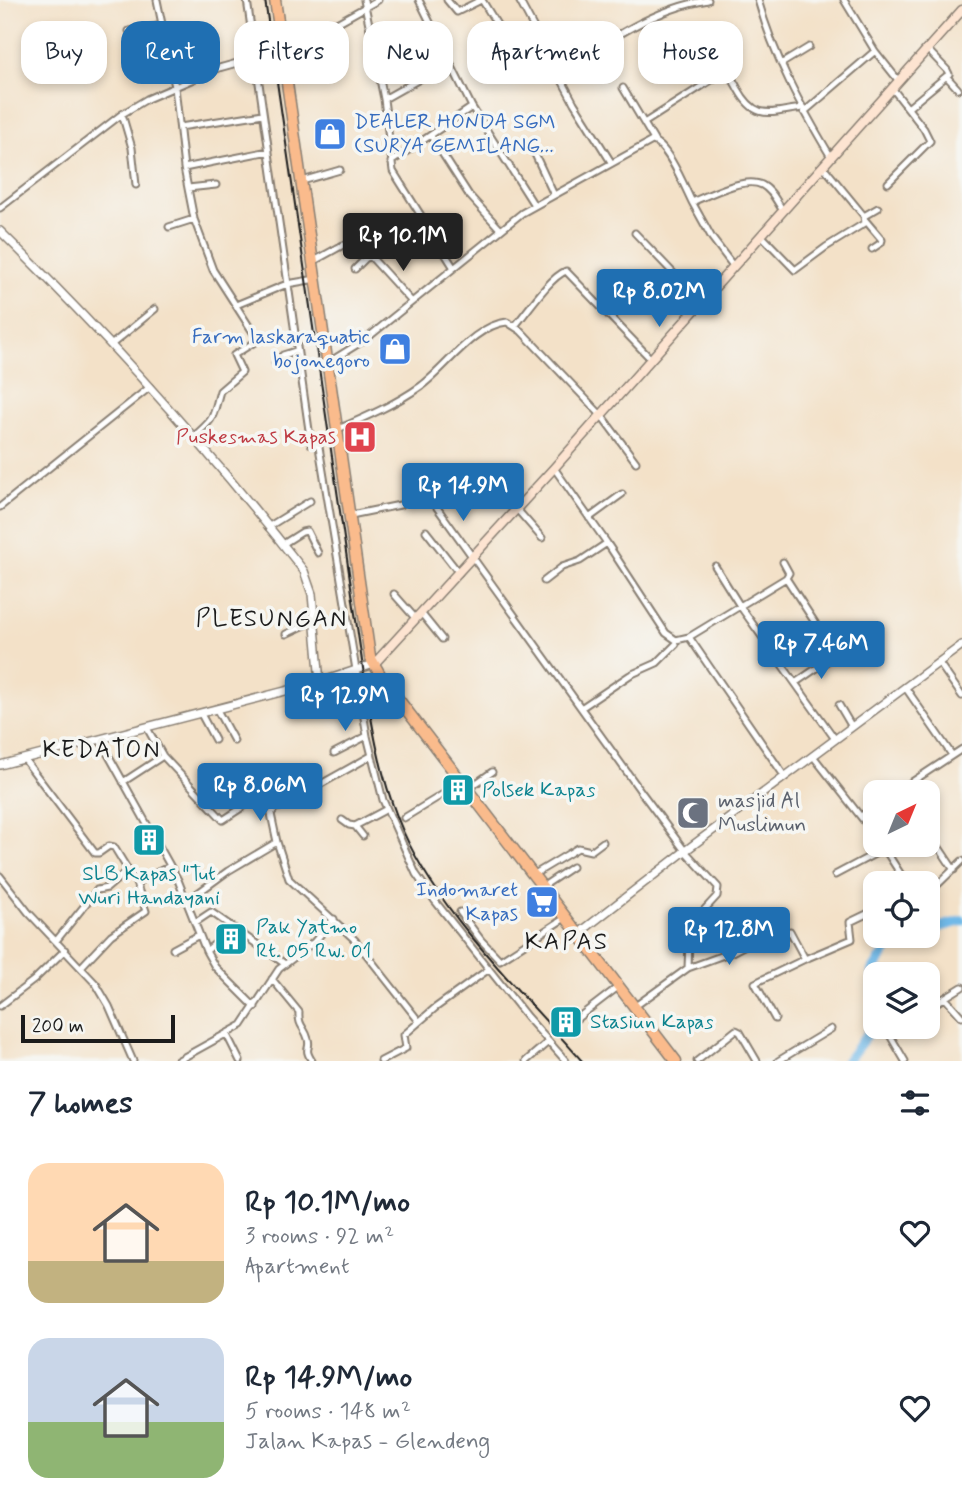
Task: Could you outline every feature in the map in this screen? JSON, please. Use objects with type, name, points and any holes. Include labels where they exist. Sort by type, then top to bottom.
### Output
[{"type":"highway","points":[[275,0],[278,21]]},
{"type":"highway","points":[[288,84],[369,649],[374,664],[382,678],[676,1061]]},
{"type":"main road","points":[[374,664],[554,468],[962,10]]},
{"type":"street","points":[[157,0],[162,21]]},
{"type":"street","points":[[247,0],[250,21]]},
{"type":"street","points":[[364,0],[384,99],[395,175],[454,268]]},
{"type":"street","points":[[342,21],[378,0]]},
{"type":"street","points":[[419,0],[429,21]]},
{"type":"street","points":[[447,0],[457,12],[482,0],[495,21]]},
{"type":"street","points":[[519,0],[530,21]]},
{"type":"street","points":[[624,31],[677,7],[708,0]]},
{"type":"street","points":[[758,0],[781,64],[803,110],[831,158]]},
{"type":"street","points":[[844,0],[875,51],[898,80]]},
{"type":"street","points":[[781,64],[809,47]]},
{"type":"street","points":[[927,48],[948,71],[947,76],[958,89]]},
{"type":"street","points":[[644,123],[724,72],[730,76],[744,99],[755,110],[803,110],[875,51]]},
{"type":"street","points":[[0,208],[122,114],[147,99],[234,64]]},
{"type":"street","points":[[453,72],[534,205]]},
{"type":"street","points":[[908,108],[947,76]]},
{"type":"street","points":[[174,84],[184,168],[194,219],[214,270],[258,341],[234,355],[242,372],[219,391],[218,406],[212,421],[193,437]]},
{"type":"street","points":[[258,84],[311,444],[319,447],[367,736],[387,809],[416,874],[435,901],[566,1061]]},
{"type":"street","points":[[384,99],[411,84]]},
{"type":"street","points":[[564,84],[611,162]]},
{"type":"street","points":[[623,88],[654,140],[665,151],[712,238],[734,267]]},
{"type":"street","points":[[888,183],[930,142],[892,88]]},
{"type":"street","points":[[391,162],[472,107]]},
{"type":"street","points":[[122,114],[132,148],[136,186]]},
{"type":"street","points":[[180,127],[262,114]]},
{"type":"street","points":[[431,136],[469,195],[500,229]]},
{"type":"street","points":[[329,362],[357,346],[500,229],[534,205],[654,140]]},
{"type":"street","points":[[533,150],[554,195]]},
{"type":"street","points":[[184,168],[269,151]]},
{"type":"street","points":[[823,166],[881,239],[881,243],[872,249]]},
{"type":"street","points":[[302,181],[340,170]]},
{"type":"street","points":[[692,202],[732,186],[757,183],[771,193],[783,211]]},
{"type":"street","points":[[188,188],[216,185]]},
{"type":"street","points":[[762,236],[796,270],[826,247],[861,226],[865,218],[878,208]]},
{"type":"street","points":[[169,227],[194,219]]},
{"type":"street","points":[[0,231],[150,387],[304,571],[310,584],[320,682]]},
{"type":"street","points":[[635,233],[702,303]]},
{"type":"street","points":[[314,261],[343,245]]},
{"type":"street","points":[[355,269],[367,257],[372,258],[411,302]]},
{"type":"street","points":[[515,326],[551,283],[566,271],[651,359]]},
{"type":"street","points":[[236,305],[287,284],[316,279]]},
{"type":"street","points":[[111,345],[155,309]]},
{"type":"street","points":[[338,429],[417,388],[456,353],[491,327],[505,322],[515,326],[601,415],[636,462]]},
{"type":"street","points":[[275,363],[283,355],[296,351]]},
{"type":"street","points":[[0,507],[150,387]]},
{"type":"street","points":[[554,468],[676,645]]},
{"type":"street","points":[[494,483],[542,538]]},
{"type":"street","points":[[589,518],[622,494]]},
{"type":"street","points":[[268,527],[310,501]]},
{"type":"street","points":[[433,502],[685,850],[719,891],[707,909],[693,922],[688,968]]},
{"type":"street","points":[[351,515],[400,505]]},
{"type":"street","points":[[283,544],[307,531],[318,553]]},
{"type":"street","points":[[426,531],[459,573]]},
{"type":"street","points":[[544,581],[562,567],[580,561],[607,542]]},
{"type":"street","points":[[581,708],[630,675],[657,663],[676,645],[786,578],[789,573],[783,562]]},
{"type":"street","points":[[715,566],[740,606],[835,739]]},
{"type":"street","points":[[786,578],[836,655]]},
{"type":"street","points":[[394,594],[442,639]]},
{"type":"street","points":[[286,634],[314,621]]},
{"type":"street","points":[[670,637],[687,638]]},
{"type":"street","points":[[687,638],[785,777]]},
{"type":"street","points":[[578,934],[685,850],[962,645]]},
{"type":"street","points":[[795,683],[836,655],[842,652],[848,656]]},
{"type":"street","points":[[939,663],[962,696]]},
{"type":"street","points":[[0,765],[217,710],[374,664]]},
{"type":"street","points":[[905,687],[953,755]]},
{"type":"street","points":[[839,705],[852,727]]},
{"type":"street","points":[[217,710],[234,741]]},
{"type":"street","points":[[201,714],[215,740]]},
{"type":"street","points":[[147,728],[163,756],[204,797],[221,820],[252,801],[275,808]]},
{"type":"street","points":[[334,753],[367,736]]},
{"type":"street","points":[[100,740],[170,866],[215,967],[255,1007]]},
{"type":"street","points":[[916,780],[962,749]]},
{"type":"street","points":[[123,782],[163,756]]},
{"type":"street","points":[[371,756],[275,808],[271,814],[289,879],[334,919],[369,956],[416,1023]]},
{"type":"street","points":[[813,756],[863,819]]},
{"type":"street","points":[[24,759],[95,852],[99,853],[109,846],[114,847],[135,883],[146,911],[111,935],[81,967]]},
{"type":"street","points":[[404,818],[492,772]]},
{"type":"street","points":[[342,820],[355,826],[387,809]]},
{"type":"street","points":[[355,826],[363,836]]},
{"type":"street","points":[[187,901],[277,842]]},
{"type":"street","points":[[533,876],[578,848],[592,851],[603,842]]},
{"type":"street","points":[[940,849],[954,870]]},
{"type":"street","points":[[835,875],[864,858]]},
{"type":"street","points":[[940,883],[962,861]]},
{"type":"street","points":[[135,883],[170,866]]},
{"type":"street","points":[[542,887],[572,867]]},
{"type":"street","points":[[56,941],[97,890],[107,888],[128,870]]},
{"type":"street","points":[[0,876],[28,912],[96,984],[134,1061]]},
{"type":"street","points":[[196,922],[211,912],[285,964]]},
{"type":"street","points":[[460,912],[500,960],[565,918]]},
{"type":"street","points":[[775,1019],[755,984],[852,939],[850,922],[863,916]]},
{"type":"street","points":[[177,1061],[227,1035],[247,1021],[272,979],[285,964],[314,942],[334,919]]},
{"type":"street","points":[[634,1007],[688,968],[751,942],[790,931],[805,959]]},
{"type":"street","points":[[173,948],[199,935]]},
{"type":"street","points":[[206,951],[216,943],[228,949]]},
{"type":"street","points":[[0,1006],[34,981],[65,950]]},
{"type":"street","points":[[381,1061],[406,1048],[405,1033],[416,1023],[489,970]]},
{"type":"street","points":[[272,979],[299,1012],[298,1023],[308,1039],[306,1052],[312,1061]]},
{"type":"street","points":[[575,1020],[618,987]]},
{"type":"street","points":[[940,1001],[962,987]]},
{"type":"street","points":[[945,998],[962,1017]]},
{"type":"street","points":[[697,1061],[736,1030],[740,1032],[757,1061]]},
{"type":"street","points":[[778,1061],[831,1030]]},
{"type":"street","points":[[227,1035],[240,1061]]},
{"type":"street","points":[[892,1039],[905,1061]]},
{"type":"street","points":[[526,1061],[548,1042]]},
{"type":"waterway","points":[[940,927],[962,921]]},
{"type":"waterway","points":[[847,1061],[869,1032],[873,1010],[873,970],[888,948]]},
{"type":"railway","points":[[265,0],[363,668],[386,782],[398,819],[432,884],[480,946],[582,1061]]},
{"type":"place","name":"DEALER HONDA SGM (SURYA GEMILANG…","points":[[330,134]]},
{"type":"place","name":"Farm laskaraquatic bojonegoro","points":[[395,349]]},
{"type":"place","name":"Puskesmas Kapas","points":[[360,437]]},
{"type":"place","name":"Polsek Kapas","points":[[458,790]]},
{"type":"place","name":"masjid Al Muslimun","points":[[693,813]]},
{"type":"place","name":"SLB Kapas \"Tut Wuri Handayani","points":[[149,840]]},
{"type":"place","name":"Indomaret Kapas","points":[[542,902]]},
{"type":"place","name":"Pak Yatmo Rt. 05 Rw. 01","points":[[231,939]]},
{"type":"place","name":"Stasiun Kapas","points":[[566,1022]]},
{"type":"district","name":"PLESUNGAN","points":[[272,619]]},
{"type":"district","name":"KEDATON","points":[[102,750]]},
{"type":"district","name":"KAPAS","points":[[567,942]]}]
